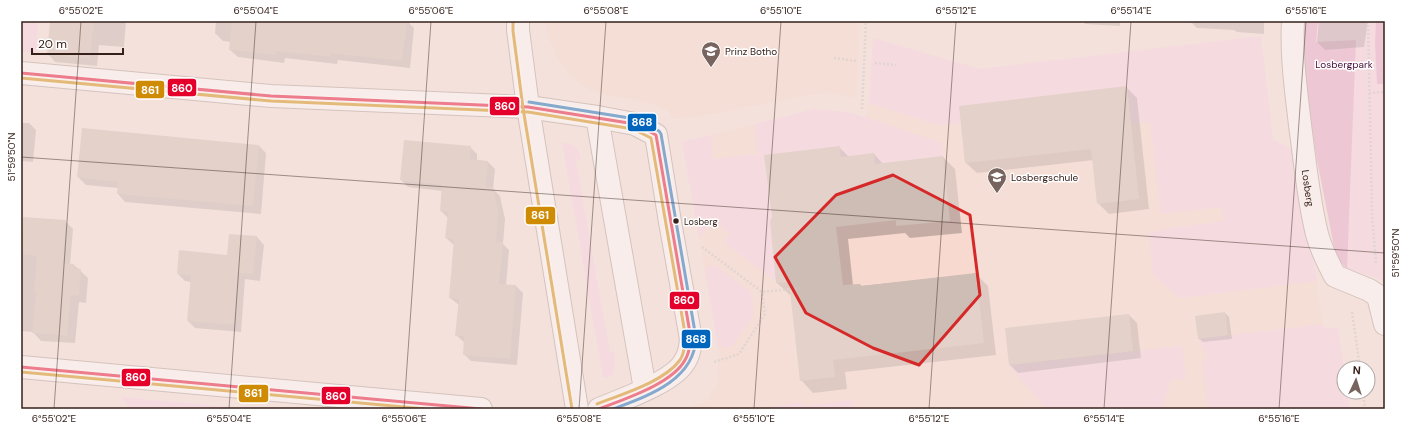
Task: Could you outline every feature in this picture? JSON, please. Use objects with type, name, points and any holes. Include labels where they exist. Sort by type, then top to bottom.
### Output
[{"type":"street","points":[[518,21],[528,107],[577,409]]},
{"type":"street","name":"Losberg","points":[[1293,21],[1293,67],[1306,177],[1318,235],[1335,276],[1369,290],[1378,296]]},
{"type":"street","points":[[21,73],[271,96],[528,107],[635,124],[656,135],[691,338],[690,352],[680,369],[663,380],[599,409]]},
{"type":"street","points":[[597,117],[645,389]]},
{"type":"street","points":[[1378,296],[1385,324]]},
{"type":"street","points":[[21,367],[481,409]]},
{"type":"path","points":[[862,109],[866,21]]},
{"type":"path","points":[[1368,21],[1372,213],[1378,296]]},
{"type":"path","points":[[834,58],[856,61]]},
{"type":"path","points":[[875,63],[896,65]]},
{"type":"path","points":[[1369,93],[1385,92]]},
{"type":"path","points":[[670,222],[762,292],[800,288]]},
{"type":"path","points":[[680,369],[719,361],[739,354],[765,314],[762,292]]},
{"type":"path","points":[[1351,308],[1359,360]]},
{"type":"highlighted area","points":[[893,175],[970,215],[980,295],[919,365],[873,348],[806,313],[775,257],[836,195]]},
{"type":"shaded area","name":"Prinz Botho","points":[[546,21],[860,21],[857,98],[825,92],[699,117],[673,119],[669,112],[655,105],[608,96],[588,89],[570,76],[557,59],[549,40]]},
{"type":"shaded area","name":"Losbergschule","points":[[1261,36],[1273,140],[1296,151],[1324,329],[1338,327],[1343,360],[1336,360],[1336,400],[1348,400],[1350,409],[684,409],[706,401],[717,384],[719,351],[682,142],[814,109],[846,112],[866,117],[869,103],[873,38],[980,69]]},
{"type":"green space","points":[[21,21],[38,21],[36,53],[21,52]]},
{"type":"green space","name":"Losbergpark","points":[[1299,21],[1385,21],[1385,283],[1377,278],[1347,269],[1330,222],[1317,160],[1299,44]]},
{"type":"green space","points":[[1299,21],[1318,21],[1316,42],[1356,40],[1347,269],[1336,257],[1317,160],[1299,44]]},
{"type":"green space","points":[[1376,21],[1385,21],[1385,84],[1377,84],[1375,44]]},
{"type":"green space","points":[[1261,36],[1273,140],[1296,151],[1317,281],[1180,298],[1153,275],[1149,232],[1224,221],[1222,207],[1161,214],[1150,122],[1131,124],[961,123],[938,125],[869,103],[873,38],[980,69]]},
{"type":"green space","points":[[814,109],[846,112],[866,117],[942,143],[943,156],[875,164],[874,153],[841,157],[764,155],[772,217],[770,224],[773,230],[778,283],[724,242],[730,234],[713,221],[699,238],[682,142],[711,135],[713,159],[758,154],[755,124]]},
{"type":"green space","points":[[562,143],[573,145],[579,152],[581,160],[576,161],[610,352],[614,352],[615,368],[612,376],[603,378]]},
{"type":"green space","points":[[715,265],[751,292],[754,314],[731,348],[726,346],[718,347],[705,271],[707,267]]},
{"type":"green space","points":[[1323,324],[1324,329],[1338,327],[1343,360],[1336,360],[1336,400],[1348,400],[1350,409],[1208,409],[1202,359],[1208,359],[1198,339]]},
{"type":"green space","points":[[1182,346],[1186,379],[1171,380],[1162,409],[1046,409],[1009,365]]},
{"type":"green space","points":[[121,397],[252,409],[131,409]]},
{"type":"green space","points":[[853,400],[854,409],[754,409],[802,402],[803,406]]},
{"type":"building","points":[[50,21],[94,21],[90,59],[47,55]]},
{"type":"building","points":[[232,21],[407,21],[402,61],[330,53],[330,57],[277,51],[276,55],[229,50]]},
{"type":"building","points":[[1127,86],[1139,199],[1097,204],[1091,149],[965,163],[959,106]]},
{"type":"building","points":[[82,128],[259,145],[253,206],[117,194],[118,182],[77,177]]},
{"type":"building","points":[[404,140],[471,146],[470,159],[488,161],[486,187],[493,187],[498,212],[496,242],[503,242],[499,284],[516,285],[510,359],[463,355],[464,336],[455,336],[459,299],[449,298],[454,239],[445,238],[448,212],[440,211],[442,185],[400,180]]},
{"type":"building","points":[[840,146],[841,157],[874,153],[875,164],[943,156],[950,221],[896,226],[896,220],[836,227],[843,285],[860,284],[861,286],[976,273],[984,343],[833,360],[835,377],[800,381],[789,282],[776,283],[770,221],[772,217],[764,155]]},
{"type":"building","points":[[23,217],[66,220],[63,263],[74,264],[74,268],[81,269],[79,296],[71,295],[67,336],[32,333],[36,292],[34,292],[37,256],[21,254]]},
{"type":"building","points":[[229,234],[257,236],[253,274],[238,273],[234,325],[187,321],[191,275],[177,274],[179,250],[227,255]]},
{"type":"building","points":[[1225,312],[1228,335],[1198,339],[1195,316]]},
{"type":"building","points":[[1129,314],[1133,351],[1009,365],[1005,328]]},
{"type":"transit line","name":"861","points":[[513,21],[523,108],[572,409]]},
{"type":"transit line","name":"860","points":[[21,73],[271,96],[528,107],[635,124],[656,135],[691,339],[690,347],[685,360],[679,369],[670,376],[646,390],[599,409]]},
{"type":"transit line","name":"861","points":[[21,78],[271,101],[528,112],[633,129],[651,138],[686,339],[685,347],[680,360],[664,375],[642,386],[597,404]]},
{"type":"transit line","name":"868","points":[[529,102],[636,119],[659,131],[661,134],[696,338],[693,353],[687,365],[678,376],[654,392],[613,409]]},
{"type":"transit line","name":"860","points":[[21,367],[481,409]]},
{"type":"transit line","name":"861","points":[[21,372],[426,409]]},
{"type":"place","name":"Prinz Botho","points":[[711,68]]},
{"type":"place","name":"Losbergschule","points":[[997,194]]},
{"type":"place","name":"Losberg","points":[[676,221]]}]
